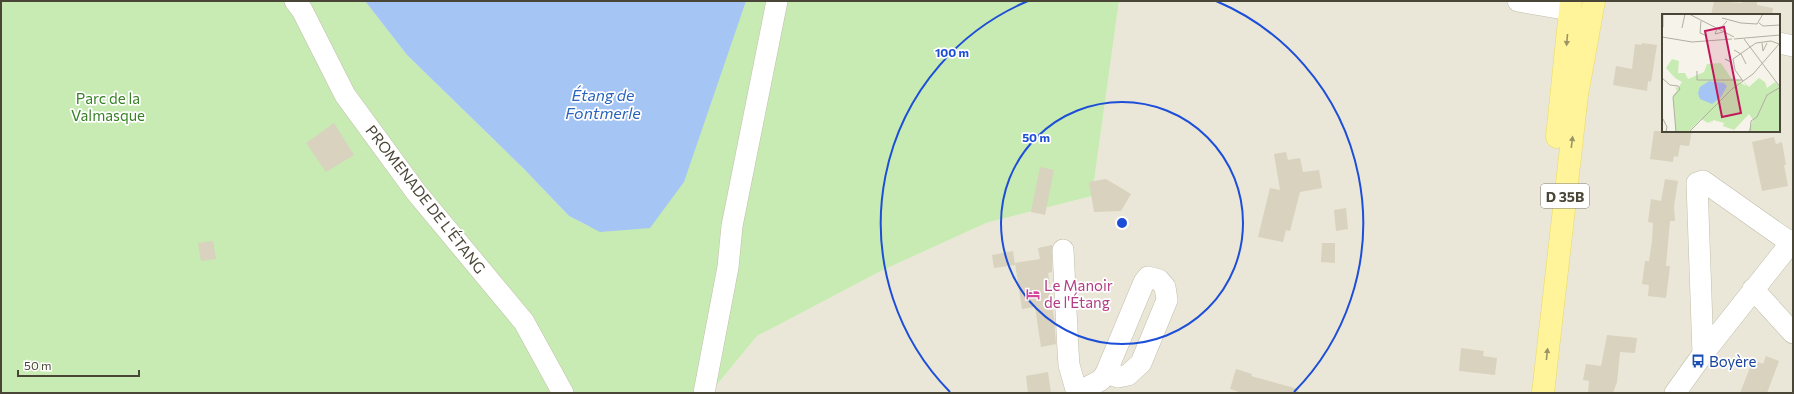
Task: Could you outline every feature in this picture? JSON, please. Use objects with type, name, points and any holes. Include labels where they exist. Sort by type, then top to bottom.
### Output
[{"type":"main road","points":[[1570,5],[1594,7]]},
{"type":"main road","name":"D 35B","points":[[1529,393],[1554,177],[1570,5]]},
{"type":"main road","name":"D 35B","points":[[1543,393],[1576,102],[1594,7]]},
{"type":"street","name":"PROMENADE DE L'ÉTANG","points":[[295,1],[302,10],[345,95],[416,192],[524,322],[563,393]]},
{"type":"street","points":[[704,393],[728,267],[734,218],[777,1]]},
{"type":"street","points":[[1518,1],[1570,5]]},
{"type":"street","points":[[1780,43],[1793,46]]},
{"type":"street","points":[[1675,393],[1703,354],[1792,242],[1703,181],[1697,184],[1703,354]]},
{"type":"street","points":[[1063,250],[1069,365],[1077,393],[1101,380],[1106,373]]},
{"type":"street","points":[[1754,290],[1793,333]]},
{"type":"shaded area","points":[[1119,1],[1793,1],[1793,393],[710,393],[757,336],[881,271],[986,223],[1092,196]]},
{"type":"green space","name":"Parc de la Valmasque","points":[[1,1],[365,1],[407,55],[524,169],[569,216],[590,227],[381,1],[1119,1],[1092,196],[986,223],[881,271],[757,336],[710,393],[1,393]]},
{"type":"water","name":"Étang de Fontmerle","points":[[365,1],[746,1],[684,182],[650,228],[600,232],[569,216],[524,169],[407,55]]},
{"type":"building","points":[[1714,1],[1742,3],[1743,1],[1757,1],[1757,5],[1773,8],[1772,14],[1711,14]]},
{"type":"building","points":[[1642,43],[1657,45],[1651,82],[1648,81],[1647,91],[1613,85],[1616,66],[1632,69],[1635,44],[1641,45]]},
{"type":"building","points":[[334,123],[354,155],[326,172],[306,143]]},
{"type":"building","points":[[1654,131],[1692,132],[1689,146],[1680,145],[1678,157],[1674,156],[1673,162],[1650,159]]},
{"type":"building","points":[[1774,137],[1776,144],[1782,142],[1788,186],[1762,191],[1752,142]]},
{"type":"building","points":[[1286,152],[1288,160],[1300,158],[1303,172],[1319,170],[1322,188],[1300,192],[1290,231],[1286,230],[1283,242],[1258,237],[1270,188],[1280,190],[1274,154]]},
{"type":"building","points":[[1040,167],[1054,170],[1045,215],[1031,212]]},
{"type":"building","points":[[1106,179],[1131,194],[1121,211],[1094,212],[1089,182]]},
{"type":"building","points":[[1665,179],[1678,181],[1674,206],[1675,221],[1670,221],[1666,266],[1670,266],[1666,298],[1648,296],[1649,285],[1642,284],[1645,261],[1649,261],[1652,241],[1653,223],[1648,222],[1651,199],[1661,201]]},
{"type":"building","points":[[1346,208],[1348,229],[1336,231],[1334,210]]},
{"type":"building","points":[[213,241],[216,259],[201,261],[198,243]]},
{"type":"building","points":[[1322,243],[1335,243],[1335,263],[1321,262]]},
{"type":"building","name":"Le Manoir de l'Étang","points":[[1052,245],[1052,272],[1048,273],[1050,284],[1048,284],[1054,318],[1056,344],[1041,347],[1035,307],[1022,309],[1015,263],[1040,259],[1038,248]]},
{"type":"building","points":[[1013,251],[1015,265],[994,268],[992,255]]},
{"type":"building","points":[[1607,335],[1637,338],[1635,353],[1620,352],[1617,382],[1613,393],[1588,393],[1589,381],[1583,380],[1586,364],[1601,366]]},
{"type":"building","points":[[1461,348],[1484,351],[1483,356],[1497,358],[1495,375],[1459,371]]},
{"type":"building","points":[[1766,356],[1779,361],[1767,393],[1740,393],[1753,360],[1763,364]]},
{"type":"building","points":[[1236,369],[1252,374],[1251,376],[1298,389],[1298,393],[1242,393],[1230,389]]},
{"type":"building","points":[[1048,372],[1051,393],[1028,393],[1026,376]]},
{"type":"place","name":"Le Manoir de l'Étang","points":[[1033,294]]},
{"type":"place","name":"Boyère","points":[[1698,361]]}]
